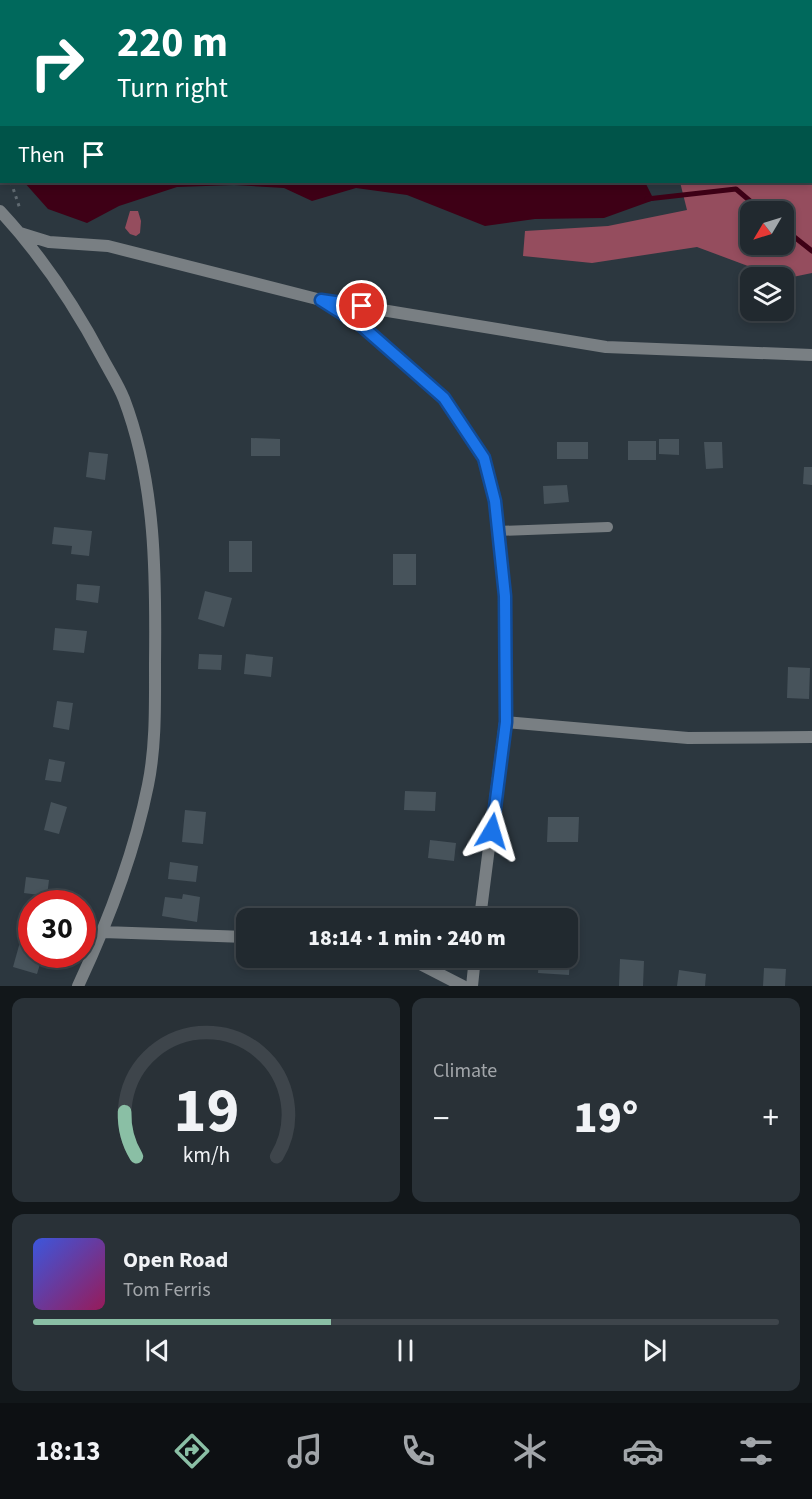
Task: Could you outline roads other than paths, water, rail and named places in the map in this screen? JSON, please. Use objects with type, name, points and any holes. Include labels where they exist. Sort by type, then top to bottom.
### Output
[{"type":"street","points":[[0,211],[20,233],[78,312],[124,399],[148,484],[156,594],[154,718],[148,783],[134,845],[103,932],[78,986]]},
{"type":"street","points":[[20,233],[49,242],[108,246],[321,300],[606,347],[812,355]]},
{"type":"street","points":[[321,300],[362,326],[444,398],[484,458],[495,501],[505,596],[506,722],[481,908]]},
{"type":"street","points":[[506,722],[688,738],[812,737]]},
{"type":"street","points":[[103,932],[236,937]]},
{"type":"street","points":[[428,968],[463,986]]},
{"type":"street","points":[[472,986],[474,968]]},
{"type":"lane","points":[[498,531],[608,527]]},
{"type":"waterway","points":[[647,199],[736,189],[750,201]]},
{"type":"waterway","points":[[794,237],[812,251]]}]
